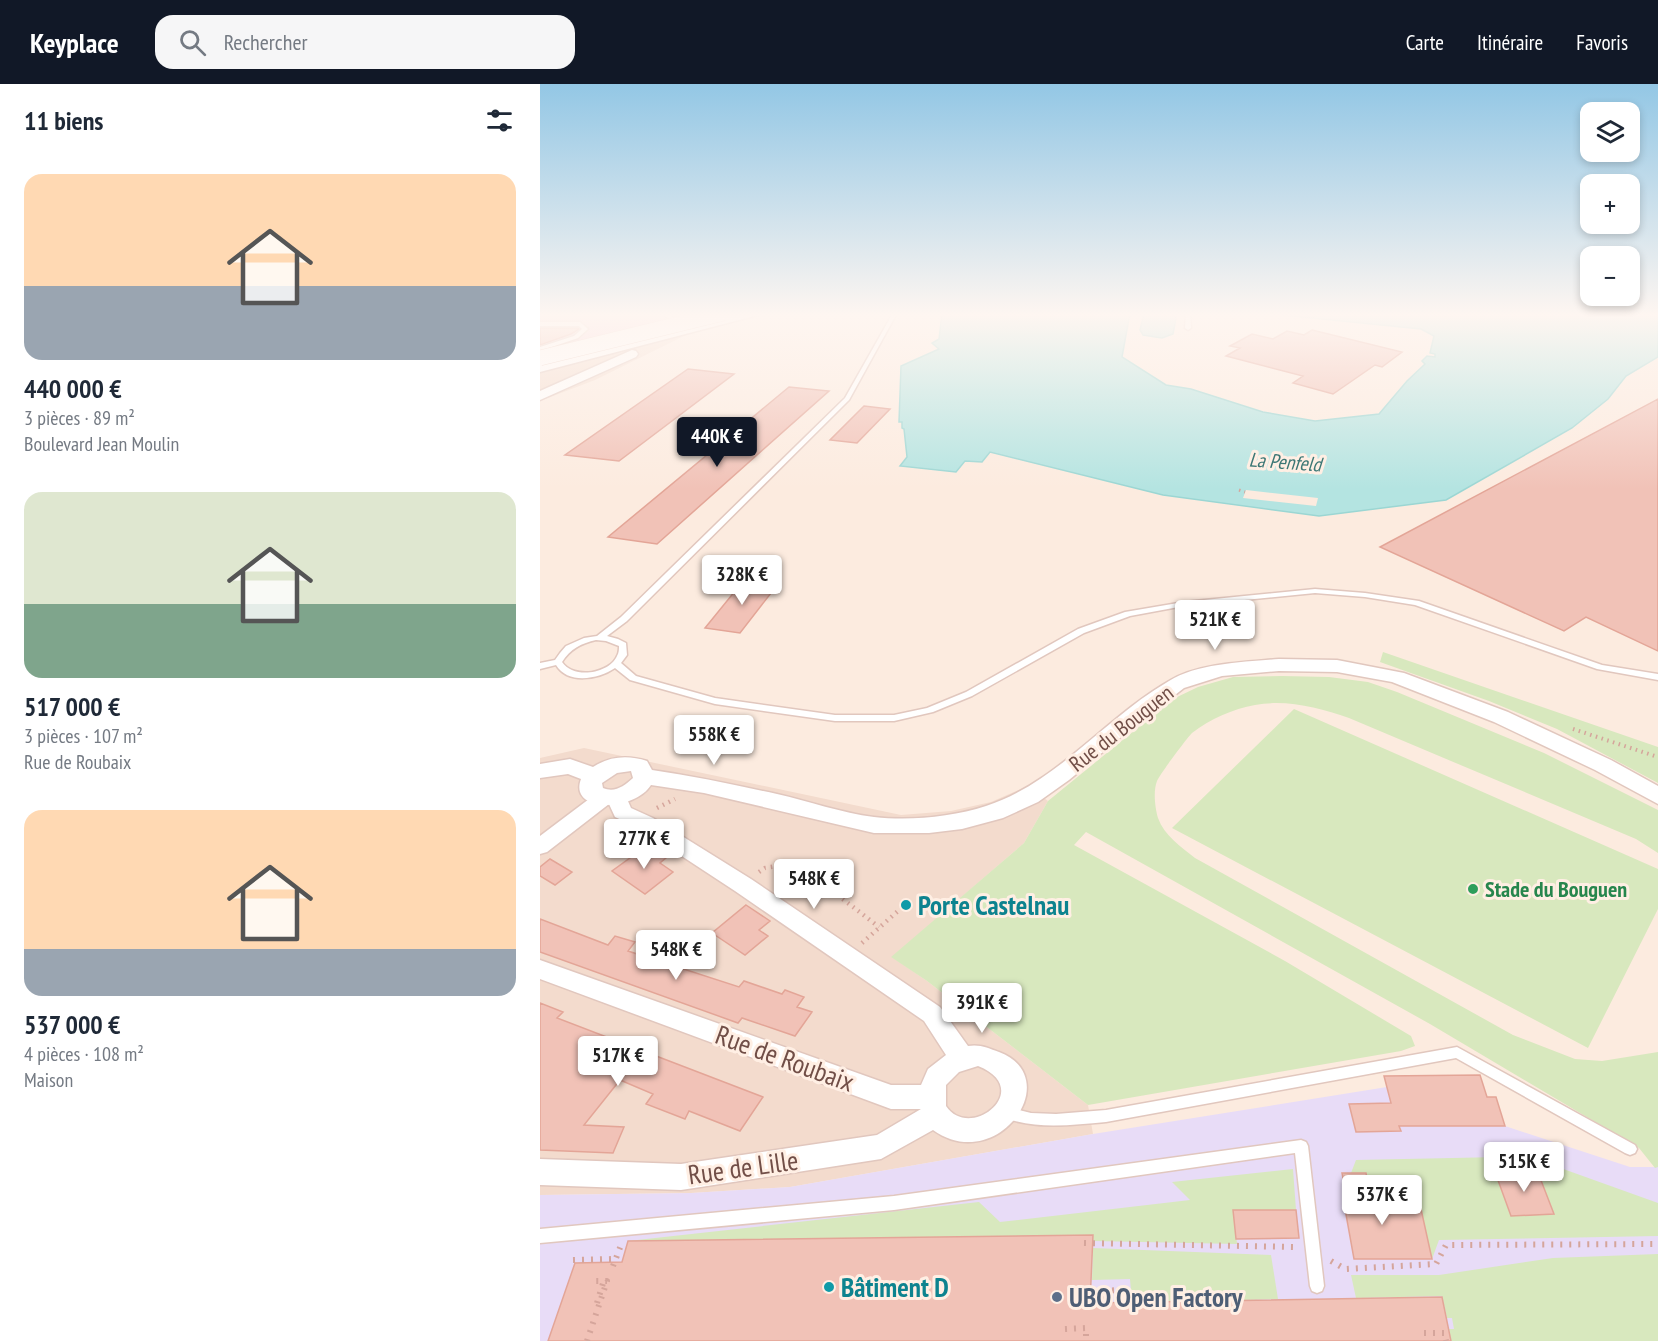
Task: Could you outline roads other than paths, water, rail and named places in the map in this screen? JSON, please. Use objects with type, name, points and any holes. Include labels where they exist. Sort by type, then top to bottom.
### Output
[{"type":"street","points":[[540,396],[597,372]]},
{"type":"street","name":"Rue du Bouguen","points":[[595,776],[611,766],[625,763],[639,766],[645,776],[704,785],[874,825],[930,825],[963,821],[995,812],[1030,796],[1061,775],[1114,730],[1177,684],[1220,670],[1279,665],[1337,666],[1397,677],[1502,717],[1603,765],[1658,796]]},
{"type":"street","points":[[540,771],[570,766],[595,776],[590,787],[595,795],[610,797],[632,792],[641,784],[645,776]]},
{"type":"street","points":[[610,797],[622,812],[646,823],[743,885],[932,1014],[962,1058]]},
{"type":"street","points":[[540,847],[610,797]]},
{"type":"street","name":"Rue de Roubaix","points":[[540,969],[891,1097],[933,1105]]},
{"type":"street","points":[[978,1055],[992,1058],[1009,1070],[1015,1081],[1015,1094],[1007,1113],[995,1124],[981,1130],[965,1131],[945,1124],[933,1105],[935,1079],[943,1068],[962,1058],[978,1055]]},
{"type":"street","name":"Rue de Lille","points":[[540,1172],[681,1177],[881,1147],[933,1105]]},
{"type":"lane","points":[[598,638],[624,619],[846,399],[862,372]]},
{"type":"lane","points":[[616,664],[633,678],[715,701],[835,718],[894,718],[930,710],[969,694],[1081,631],[1128,614],[1184,604],[1316,591],[1365,595],[1416,603],[1600,667],[1658,677]]},
{"type":"lane","points":[[540,666],[558,662],[567,649],[598,638],[610,638],[623,645],[625,651],[616,664],[596,673],[573,675],[559,668],[558,662]]},
{"type":"lane","points":[[1007,1113],[1024,1119],[1074,1119],[1106,1116],[1457,1052],[1630,1149]]},
{"type":"lane","points":[[540,1236],[894,1203],[1301,1146],[1317,1286]]},
{"type":"water","name":"La Penfeld","points":[[901,372],[1145,372],[1166,385],[1191,389],[1263,412],[1315,421],[1379,414],[1417,372],[1633,372],[1626,376],[1608,399],[1572,428],[1446,500],[1319,516],[1163,495],[990,452],[982,462],[965,461],[956,472],[900,466],[907,457],[904,429],[902,422],[899,422]]},
{"type":"place","name":"Stade du Bouguen","points":[[1473,889]]},
{"type":"place","name":"Porte Castelnau","points":[[906,905]]},
{"type":"place","name":"Bâtiment D","points":[[829,1287]]},
{"type":"place","name":"UBO Open Factory","points":[[1057,1297]]}]
